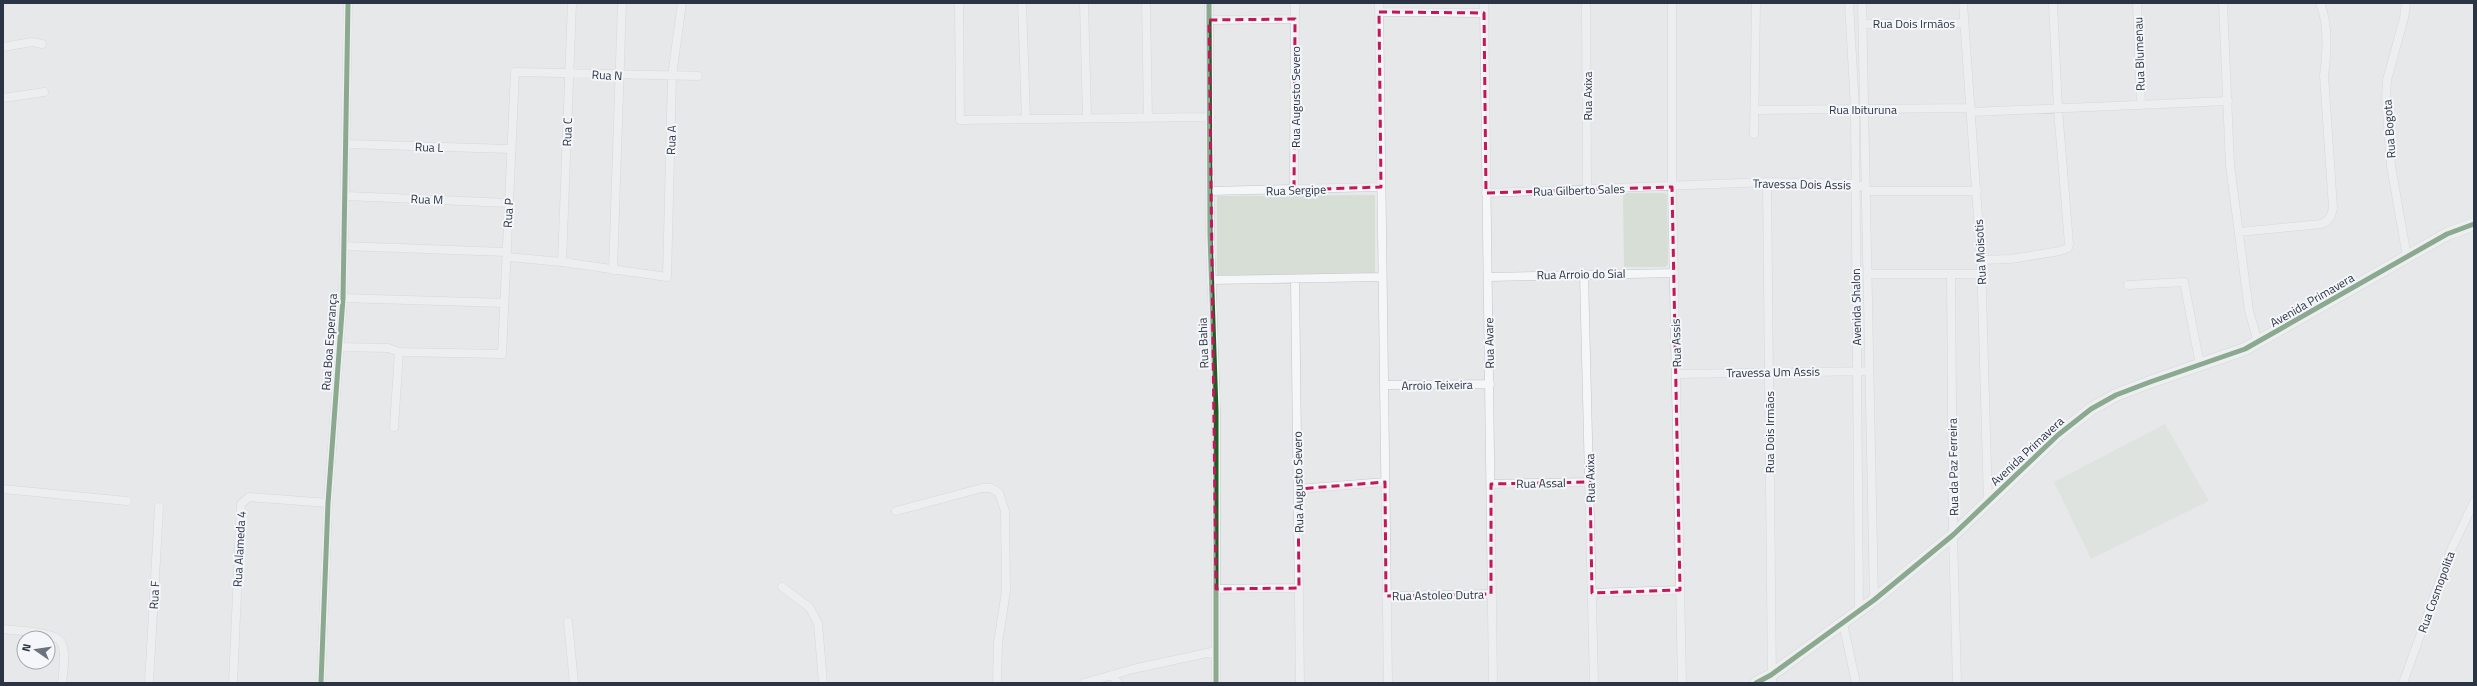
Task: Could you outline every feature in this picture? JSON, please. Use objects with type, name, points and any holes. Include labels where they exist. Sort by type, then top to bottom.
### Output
[{"type":"street","name":"Rua Boa Esperança","points":[[321,683],[328,503],[343,298],[347,144],[346,82],[348,3]]},
{"type":"street","name":"Rua C","points":[[562,262],[572,3]]},
{"type":"street","points":[[344,246],[507,255],[613,270],[622,3]]},
{"type":"street","name":"Rua A","points":[[613,270],[667,277],[672,76],[682,3]]},
{"type":"street","points":[[959,3],[960,120],[1210,117]]},
{"type":"street","points":[[1022,3],[1026,119]]},
{"type":"street","points":[[1084,3],[1087,118]]},
{"type":"street","points":[[1146,3],[1148,118]]},
{"type":"street","name":"Rua Bahia","points":[[1209,3],[1211,280],[1216,411],[1216,683]]},
{"type":"street","name":"Rua Augusto Severo","points":[[1294,3],[1294,190]]},
{"type":"street","name":"Rua Avare","points":[[1484,3],[1490,384],[1492,683]]},
{"type":"street","name":"Rua Axixa","points":[[1586,3],[1588,189]]},
{"type":"street","name":"Rua Assis","points":[[1672,3],[1672,187],[1677,374],[1682,683]]},
{"type":"street","points":[[1754,134],[1756,3]]},
{"type":"street","name":"Avenida Shalon","points":[[1848,3],[1855,109],[1854,184],[1859,611]]},
{"type":"street","name":"Avenida Shalon","points":[[1862,3],[1864,24],[1868,191],[1868,371],[1874,600]]},
{"type":"street","name":"Rua Moisotis","points":[[1963,3],[1982,274],[1988,502]]},
{"type":"street","points":[[1981,260],[2011,259],[2060,251],[2069,246],[2058,110],[2052,3]]},
{"type":"street","name":"Rua Blumenau","points":[[2137,3],[2141,105]]},
{"type":"street","points":[[2223,3],[2230,165],[2249,311],[2258,342]]},
{"type":"street","points":[[2239,232],[2321,224],[2329,220],[2332,215],[2333,208],[2324,75],[2326,50],[2324,12],[2320,3]]},
{"type":"street","name":"Rua Bogota","points":[[2406,3],[2404,18],[2387,80],[2386,98],[2391,166],[2407,257]]},
{"type":"street","points":[[1388,683],[1379,7],[1484,13]]},
{"type":"street","points":[[1209,20],[1295,19]]},
{"type":"street","name":"Rua Dois Irmãos","points":[[1864,24],[1964,23]]},
{"type":"street","points":[[3,47],[32,42],[42,44]]},
{"type":"street","points":[[1853,67],[1865,67]]},
{"type":"street","name":"Rua N","points":[[515,72],[570,72],[620,76],[698,76]]},
{"type":"street","name":"Rua P","points":[[399,352],[502,354],[515,72]]},
{"type":"street","points":[[3,98],[44,92]]},
{"type":"street","name":"Rua Ibituruna","points":[[1755,110],[2058,110],[2228,101]]},
{"type":"street","name":"Rua L","points":[[347,144],[511,149]]},
{"type":"street","name":"Travessa Dois Assis","points":[[1672,187],[1767,182],[1854,184],[1861,186],[1868,191],[1977,191]]},
{"type":"street","name":"Rua Dois Irmãos","points":[[1767,182],[1771,679]]},
{"type":"street","name":"Rua Sergipe","points":[[1210,192],[1381,187]]},
{"type":"street","name":"Rua Gilberto Sales","points":[[1486,193],[1672,187]]},
{"type":"street","name":"Rua M","points":[[346,196],[509,202]]},
{"type":"street","name":"Avenida Primavera","points":[[1756,683],[1771,679],[1874,600],[1953,535],[2058,435],[2091,409],[2116,395],[2200,365],[2258,342],[2447,234],[2474,224]]},
{"type":"street","name":"Rua Arroio do Sial","points":[[1488,277],[1674,273]]},
{"type":"street","name":"Rua Axixa","points":[[1584,274],[1594,683]]},
{"type":"street","points":[[1869,274],[1982,274]]},
{"type":"street","name":"Rua da Paz Ferreira","points":[[1951,274],[1953,535],[1957,683]]},
{"type":"street","points":[[1211,280],[1295,280],[1382,277]]},
{"type":"street","name":"Rua Augusto Severo","points":[[1295,280],[1300,683]]},
{"type":"street","points":[[2128,285],[2184,282],[2200,365]]},
{"type":"street","points":[[343,298],[504,303]]},
{"type":"street","points":[[1856,341],[1869,341]]},
{"type":"street","points":[[339,347],[388,348],[399,352],[394,427]]},
{"type":"street","name":"Travessa Um Assis","points":[[1677,374],[1868,371]]},
{"type":"street","name":"Arroio Teixeira","points":[[1385,385],[1490,384]]},
{"type":"street","points":[[1298,488],[1385,482]]},
{"type":"street","name":"Rua Assal","points":[[1491,484],[1590,482]]},
{"type":"street","points":[[896,511],[982,488],[991,488],[999,493],[1005,510],[1006,590],[998,643],[997,683]]},
{"type":"street","points":[[3,489],[127,501]]},
{"type":"street","name":"Rua Alameda 4","points":[[233,683],[241,504],[249,497],[328,503]]},
{"type":"street","name":"Rua Cosmopolita","points":[[2402,683],[2451,550],[2474,502]]},
{"type":"street","name":"Rua F","points":[[150,683],[158,507]]},
{"type":"street","points":[[782,587],[809,607],[818,623],[823,683]]},
{"type":"street","points":[[1216,589],[1299,588]]},
{"type":"street","points":[[1592,593],[1680,590]]},
{"type":"street","name":"Rua Astoleo Dutra","points":[[1386,596],[1491,594]]},
{"type":"street","points":[[568,622],[574,683]]},
{"type":"street","points":[[1843,623],[1856,683]]},
{"type":"street","points":[[3,629],[52,635],[61,642],[64,652],[62,683]]},
{"type":"street","points":[[1084,683],[1112,674],[1216,651]]},
{"type":"street","points":[[1112,674],[1118,683]]},
{"type":"highlighted area","points":[[1379,12],[1484,13],[1486,193],[1672,187],[1680,590],[1592,593],[1590,482],[1491,484],[1491,594],[1386,596],[1385,482],[1298,489],[1299,588],[1216,589],[1209,20],[1295,19],[1294,190],[1381,187]]},
{"type":"shaded area","points":[[1623,193],[1664,193],[1667,195],[1668,264],[1665,267],[1624,267]]},
{"type":"shaded area","points":[[1375,195],[1375,275],[1217,275],[1217,196]]},
{"type":"shaded area","points":[[2165,424],[2209,501],[2091,559],[2054,482]]},
{"type":"cycle path","points":[[321,683],[328,503],[343,298],[348,3]]},
{"type":"cycle path","points":[[1209,3],[1210,235],[1216,411],[1216,683]]},
{"type":"cycle path","points":[[1756,683],[1771,675],[1874,600],[1953,535],[2058,435],[2091,409],[2116,395],[2245,349],[2447,234],[2474,224]]}]
